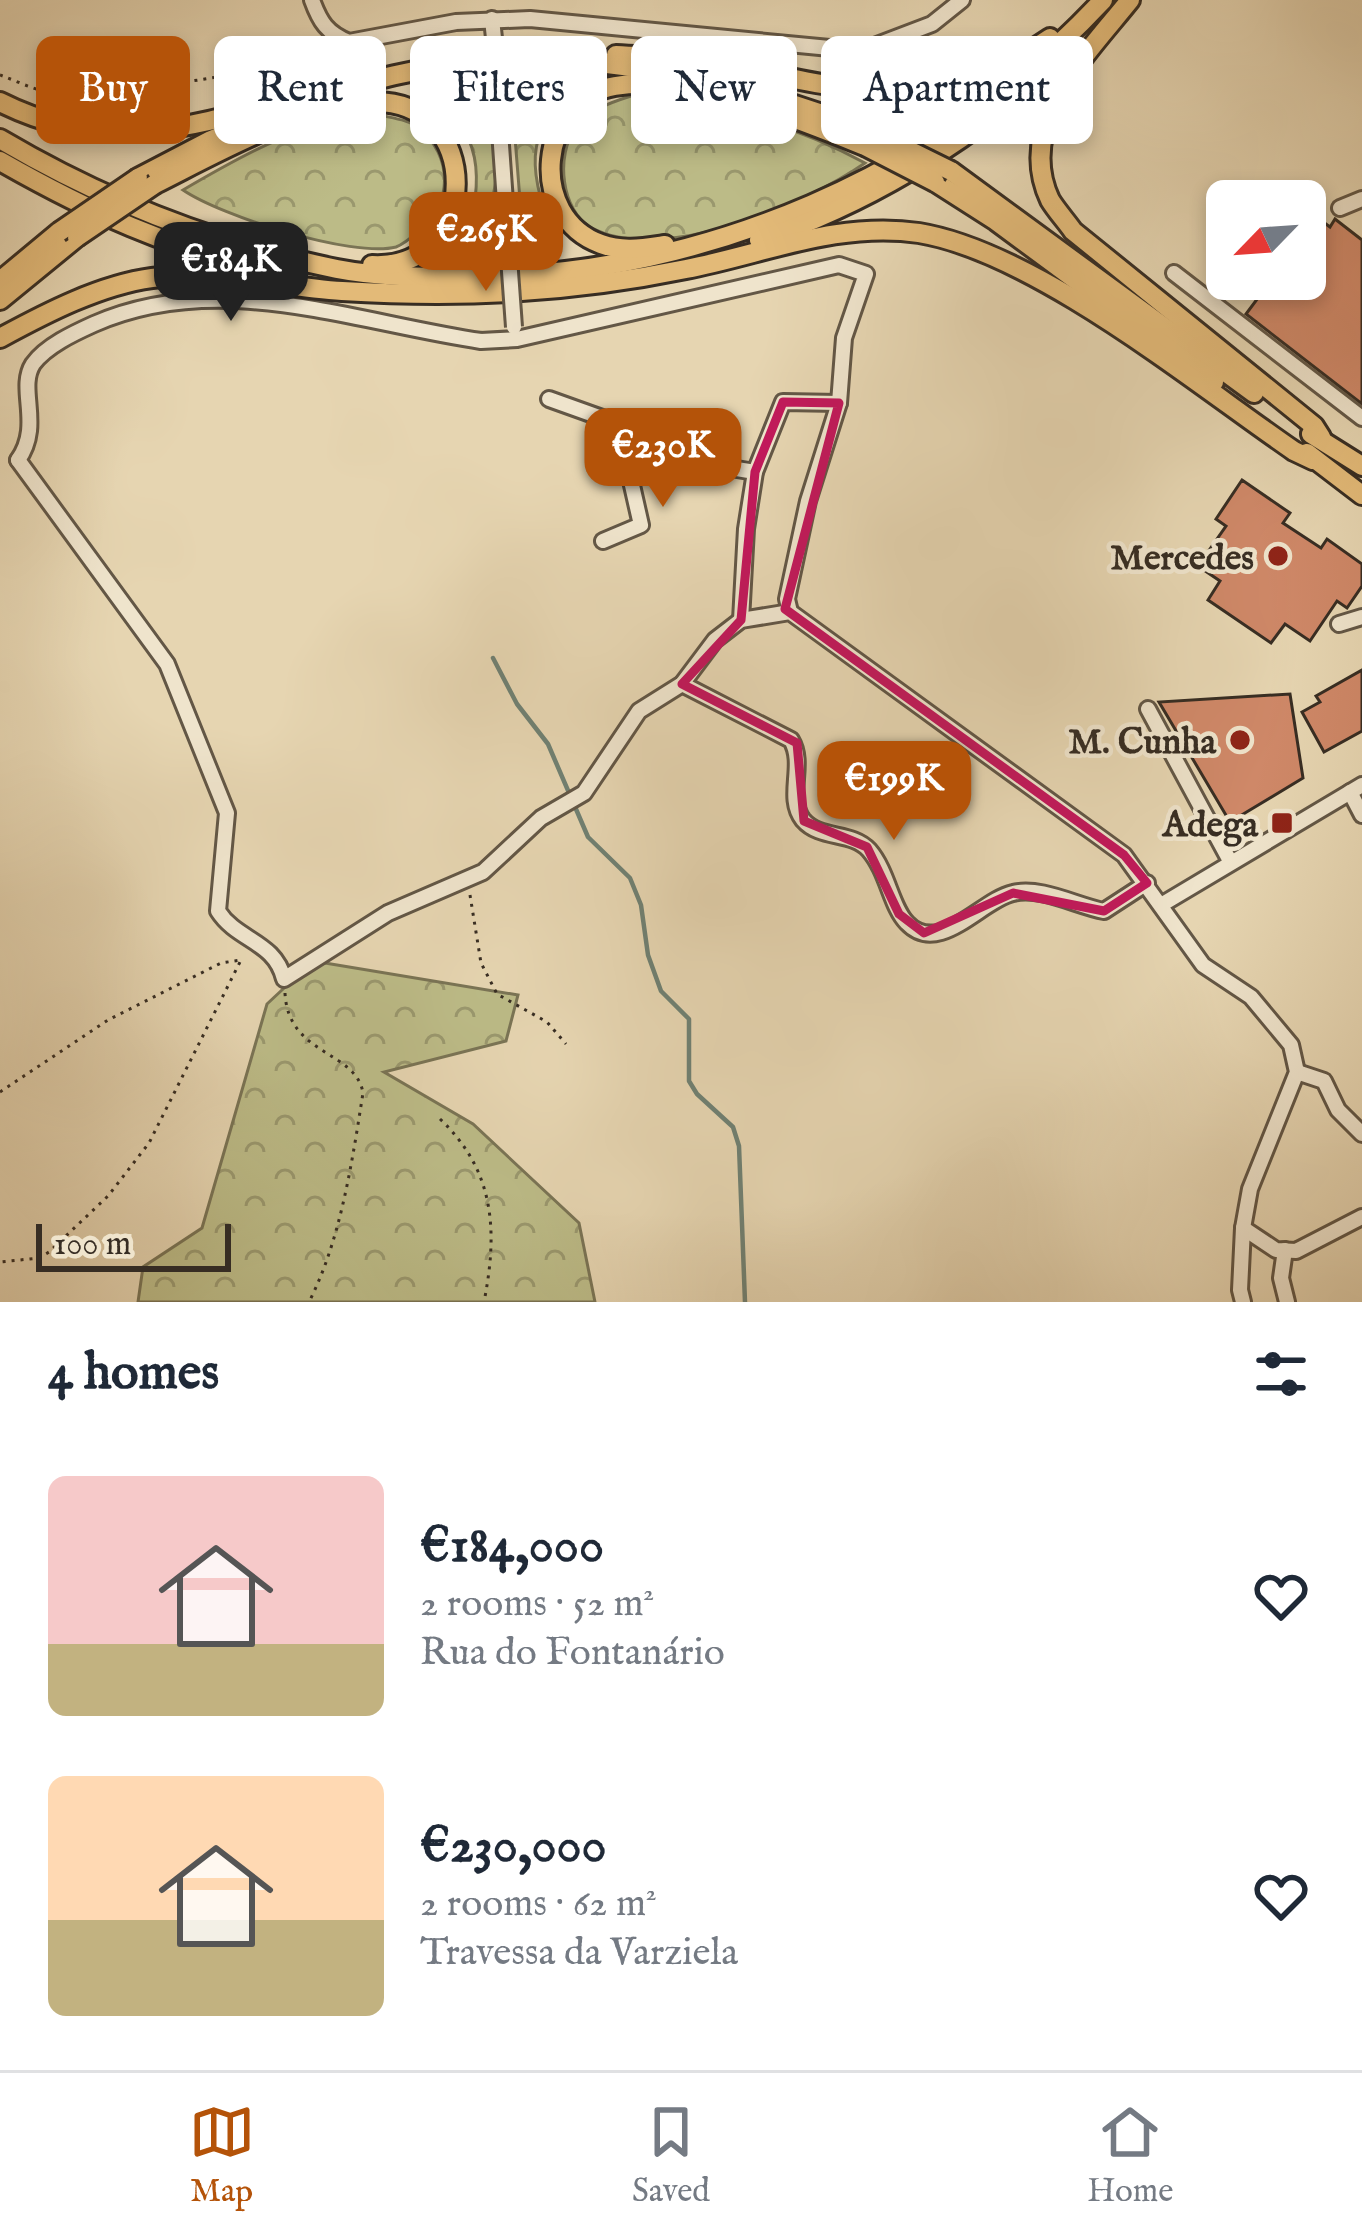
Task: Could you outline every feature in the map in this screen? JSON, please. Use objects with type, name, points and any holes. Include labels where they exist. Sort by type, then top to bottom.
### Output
[{"type":"main road","points":[[0,139],[65,177],[162,220],[321,265],[409,278],[534,276],[633,263],[820,202],[938,137],[1012,84],[1103,0]]},
{"type":"main road","points":[[669,271],[824,214],[902,175],[1019,95],[1118,0]]},
{"type":"main road","points":[[1130,0],[1058,97],[1043,130],[1040,166],[1051,200],[1072,231],[1314,426],[1321,437]]},
{"type":"main road","points":[[607,56],[713,61],[835,86],[892,87],[947,82],[1003,65],[1081,23]]},
{"type":"main road","points":[[607,66],[737,85],[821,115]]},
{"type":"main road","points":[[687,249],[599,244],[574,227],[557,202],[549,179],[550,152],[560,124],[584,97],[612,86],[678,88],[821,126]]},
{"type":"main road","points":[[0,102],[60,125],[131,133],[214,120]]},
{"type":"main road","points":[[147,181],[341,105],[398,104],[425,115],[445,139],[455,164],[458,193],[439,237],[415,256],[388,266],[321,265]]},
{"type":"main road","points":[[0,281],[214,139]]},
{"type":"main road","points":[[878,144],[1010,211],[1307,433],[1321,437],[1362,466]]},
{"type":"main road","points":[[0,161],[54,192],[153,236],[244,265],[358,290]]},
{"type":"main road","points":[[943,177],[1300,445],[1313,460]]},
{"type":"main road","points":[[0,338],[91,296],[151,278],[206,275],[358,290],[498,296],[596,286],[811,237],[917,233],[978,249],[1046,284],[1362,495]]},
{"type":"main road","points":[[0,300],[68,234]]},
{"type":"street","points":[[312,0],[320,22],[337,36]]},
{"type":"street","points":[[386,37],[456,22],[492,20],[612,24],[861,51],[932,24],[962,0]]},
{"type":"street","points":[[492,20],[493,36]]},
{"type":"street","points":[[500,144],[515,333]]},
{"type":"street","points":[[1340,208],[1362,200]]},
{"type":"street","points":[[0,470],[18,460],[29,441],[28,375],[34,364],[83,329],[137,307],[184,299],[244,300],[464,339],[515,333],[839,265],[866,274],[844,338],[839,403],[808,501],[788,599],[790,612],[1124,855],[1204,965],[1252,997],[1291,1045],[1297,1072],[1250,1189],[1240,1290],[1243,1302]]},
{"type":"street","points":[[1174,273],[1362,418]]},
{"type":"street","points":[[549,399],[626,424],[694,462],[754,472]]},
{"type":"street","points":[[741,620],[754,472],[783,402],[839,403]]},
{"type":"street","points":[[603,541],[641,524],[624,450],[626,424]]},
{"type":"street","points":[[18,460],[167,664],[227,813],[218,911],[223,920],[271,951],[284,979],[388,913],[475,875],[541,818],[584,793],[639,711],[682,685],[715,640],[741,620],[790,612]]},
{"type":"street","points":[[1339,624],[1362,617]]},
{"type":"street","points":[[682,685],[791,740],[797,750],[795,801],[803,820],[867,848],[889,881],[899,914],[924,934],[940,933],[1013,893],[1040,894],[1103,911],[1147,884]]},
{"type":"street","points":[[1148,709],[1231,862]]},
{"type":"street","points":[[1161,905],[1356,789],[1362,814]]},
{"type":"street","points":[[1297,1072],[1324,1081],[1338,1110],[1362,1134]]},
{"type":"street","points":[[1244,1228],[1276,1250],[1297,1251],[1362,1217]]},
{"type":"street","points":[[1285,1250],[1281,1278],[1287,1302]]},
{"type":"path","points":[[0,75],[43,91],[62,92],[214,77]]},
{"type":"path","points":[[475,875],[471,919],[490,981],[497,994],[547,1022],[566,1044]]},
{"type":"path","points":[[0,1092],[108,1020],[221,963],[241,961],[149,1143],[108,1196],[49,1252],[39,1258],[0,1262]]},
{"type":"path","points":[[284,979],[286,1010],[293,1024],[318,1051],[348,1066],[361,1079],[363,1093],[325,1271],[309,1302]]},
{"type":"path","points":[[440,1119],[461,1139],[484,1178],[490,1211],[484,1302]]},
{"type":"highlighted area","points":[[783,402],[839,403],[785,609],[1124,855],[1147,883],[1104,911],[1013,893],[924,933],[899,914],[867,847],[804,821],[797,743],[682,684],[741,620],[755,472]]},
{"type":"green space","points":[[631,96],[631,144],[797,144],[797,133],[865,163],[807,196],[732,225],[693,235],[621,238],[582,220],[564,182],[567,144],[607,144],[607,105]]},
{"type":"green space","points":[[386,117],[410,124],[410,144],[433,144],[443,166],[443,194],[430,220],[405,242],[376,249],[350,246],[287,232],[183,190],[269,144],[386,144]]},
{"type":"green space","points":[[470,144],[494,144],[495,189],[490,208],[465,249],[475,198]]},
{"type":"green space","points":[[516,144],[537,144],[536,177],[558,251],[532,228],[520,200]]},
{"type":"green space","points":[[313,961],[518,995],[506,1041],[384,1072],[473,1124],[579,1223],[595,1302],[138,1302],[143,1267],[202,1228],[267,1004]]},
{"type":"building","points":[[1335,219],[1362,240],[1362,404],[1246,314],[1256,300],[1326,300],[1326,224],[1330,227]]},
{"type":"building","name":"Mercedes","points":[[1242,480],[1290,513],[1283,523],[1321,548],[1327,539],[1362,564],[1362,586],[1347,608],[1337,601],[1310,641],[1285,624],[1271,643],[1208,600],[1220,581],[1198,566],[1226,526],[1216,519]]},
{"type":"building","points":[[1362,670],[1362,731],[1324,752],[1302,712],[1320,702],[1316,696]]},
{"type":"building","name":"M. Cunha","points":[[1290,694],[1303,778],[1230,822],[1159,702]]},
{"type":"waterway","points":[[493,658],[517,704],[548,744],[588,837],[630,878],[661,991],[689,1019],[689,1081],[733,1127],[739,1146],[745,1302]]},
{"type":"place","name":"Mercedes","points":[[1278,556]]},
{"type":"place","name":"M. Cunha","points":[[1240,740]]},
{"type":"place","name":"Adega","points":[[1282,823]]}]
